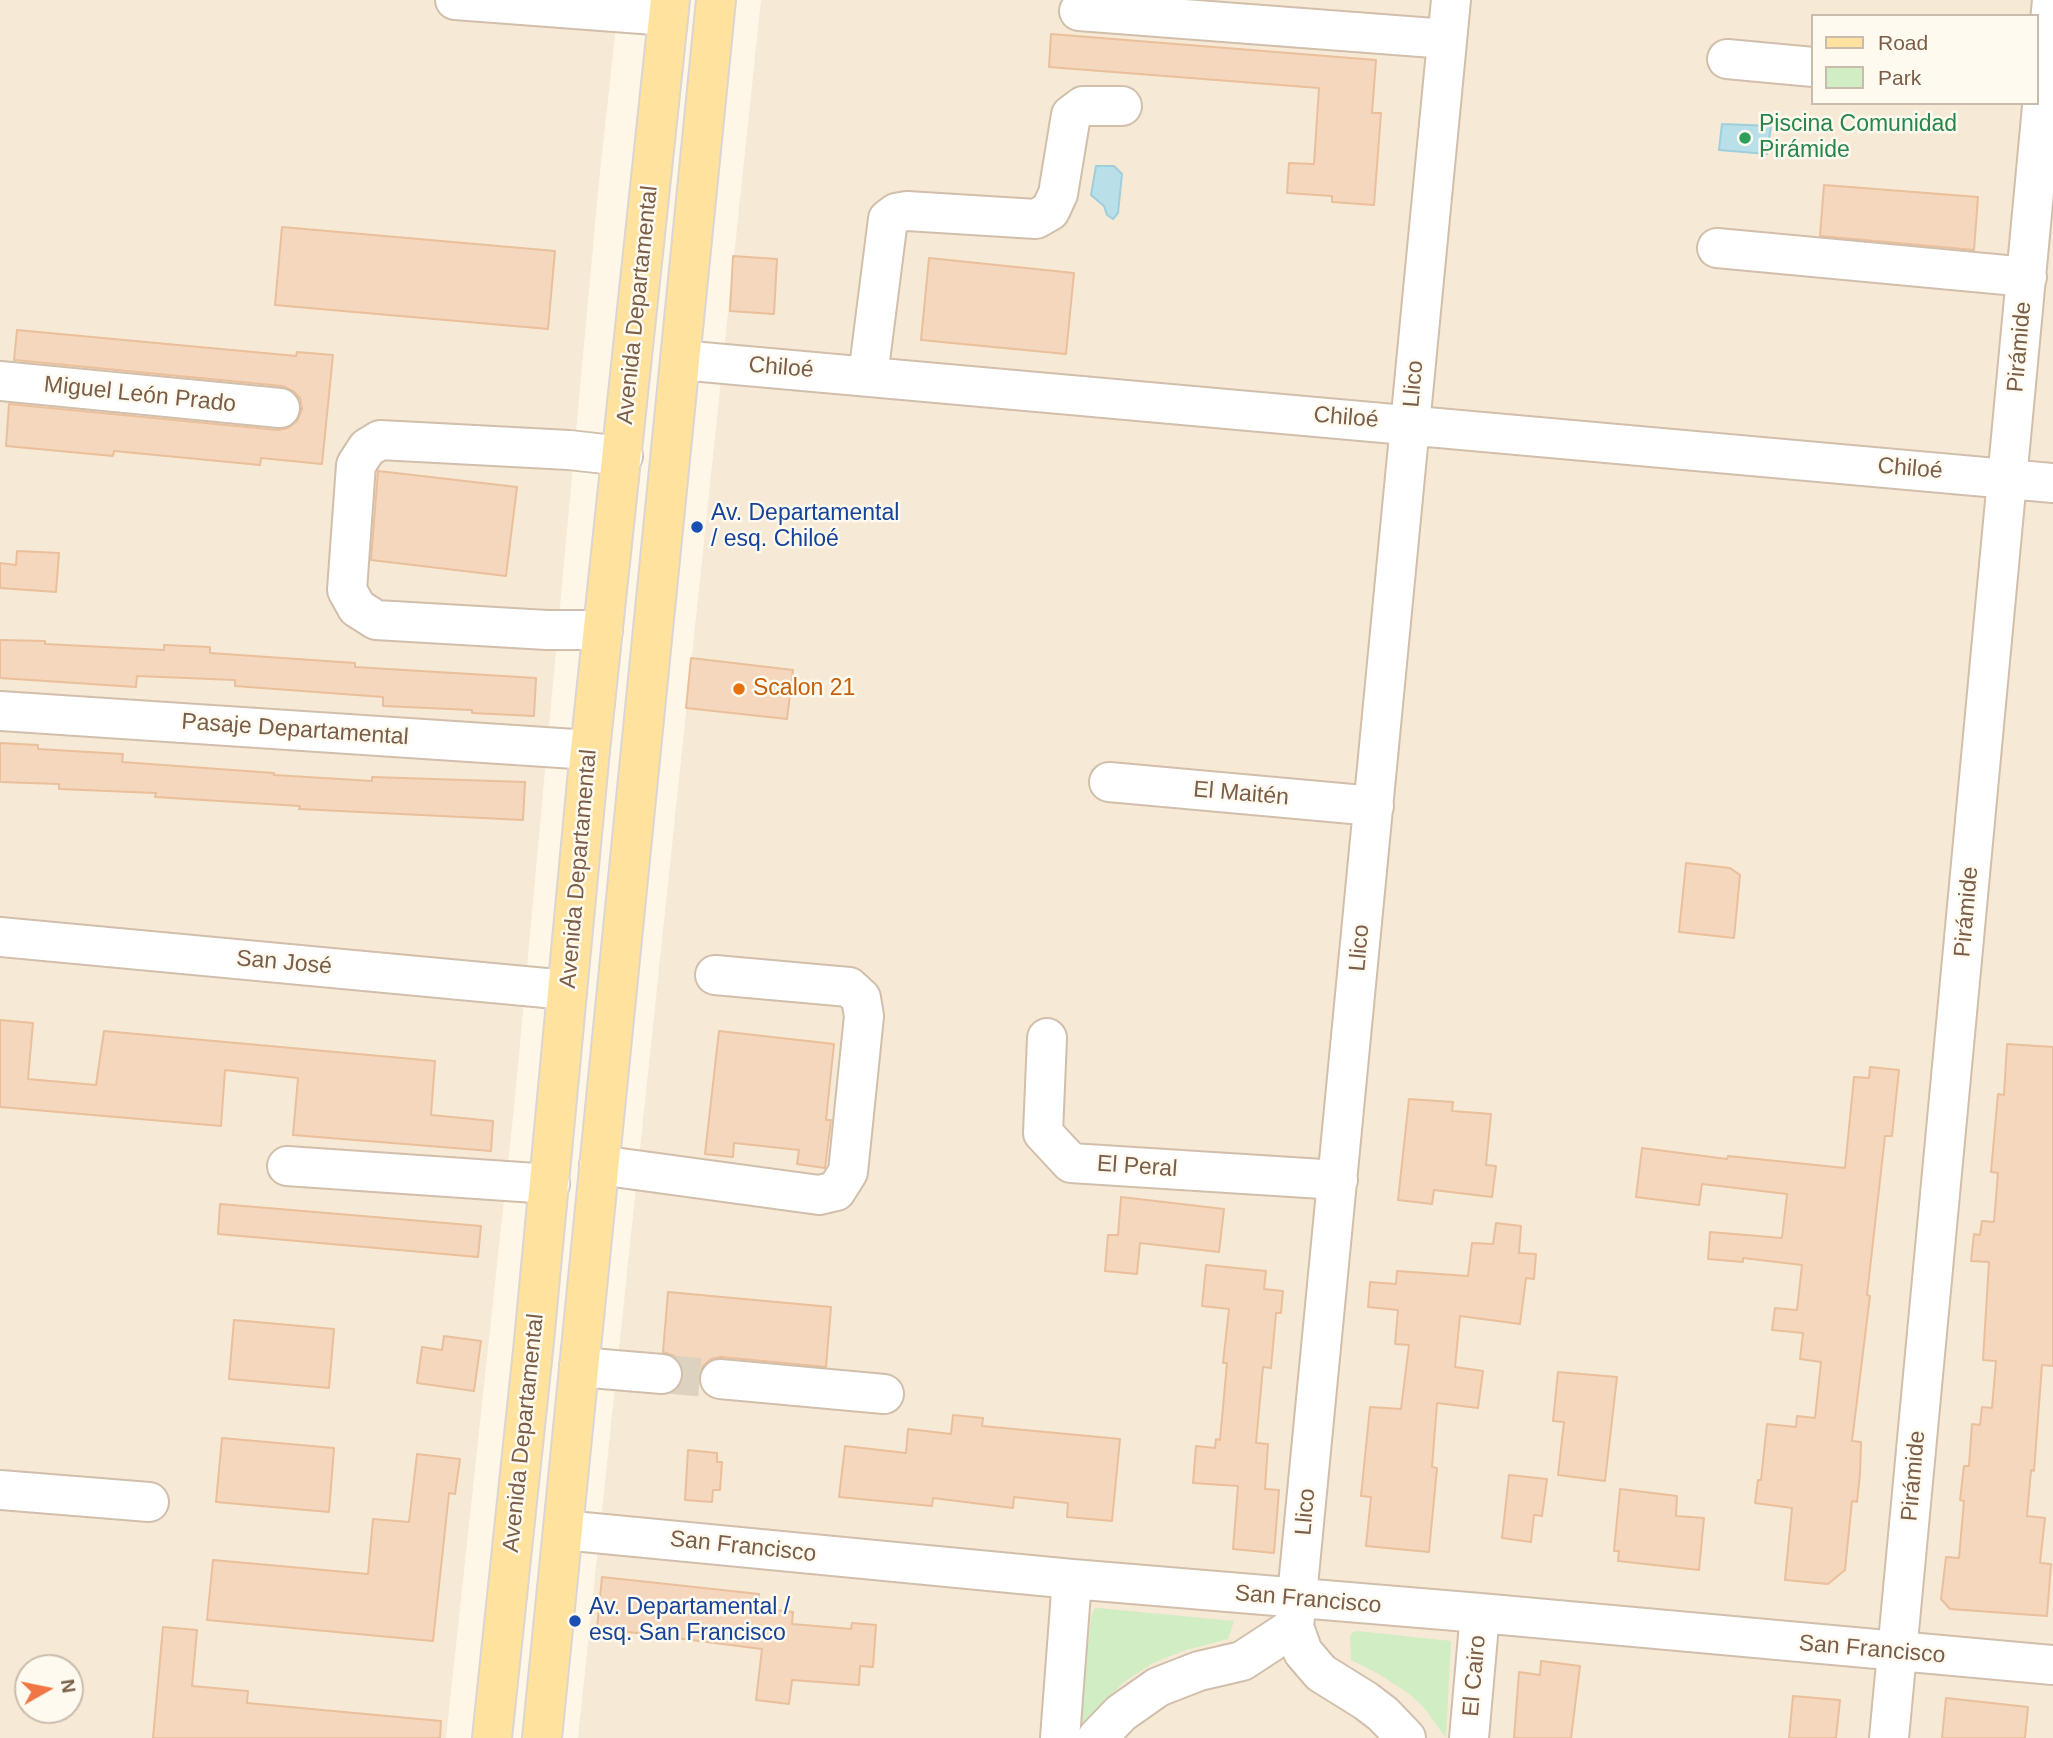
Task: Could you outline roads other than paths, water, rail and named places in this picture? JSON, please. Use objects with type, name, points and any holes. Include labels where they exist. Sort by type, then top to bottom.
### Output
[{"type":"main road","name":"Avenida Departamental","points":[[542,1738],[716,0]]},
{"type":"main road","name":"Avenida Departamental","points":[[492,1738],[550,1184],[590,750],[669,8]]},
{"type":"street","points":[[456,0],[669,8]]},
{"type":"street","name":"Llico","points":[[1296,1613],[1451,0]]},
{"type":"street","name":"Pirámide","points":[[1889,1738],[2008,479],[2038,319],[2027,277],[2041,85],[2052,0]]},
{"type":"street","points":[[1079,11],[1447,39]]},
{"type":"street","points":[[1727,59],[1812,66]]},
{"type":"street","points":[[868,376],[888,219],[896,213],[907,211],[1036,219],[1050,211],[1058,194],[1071,115],[1083,106],[1122,106]]},
{"type":"street","points":[[1717,248],[2027,277]]},
{"type":"street","name":"Chiloé","points":[[680,360],[2053,483]]},
{"type":"street","name":"Miguel León Prado","points":[[0,381],[280,408]]},
{"type":"street","points":[[603,630],[547,630],[376,620],[357,608],[347,590],[356,465],[367,448],[380,440],[569,450],[623,456]]},
{"type":"street","name":"Pasaje Departamental","points":[[0,711],[590,750]]},
{"type":"street","name":"El Maitén","points":[[1109,782],[1374,806]]},
{"type":"street","name":"San José","points":[[0,937],[567,990]]},
{"type":"street","points":[[599,1165],[819,1195],[836,1191],[848,1172],[864,1016],[860,998],[849,987],[715,975]]},
{"type":"street","name":"El Peral","points":[[1047,1038],[1043,1133],[1071,1163],[1338,1180]]},
{"type":"street","points":[[287,1166],[550,1184]]},
{"type":"street","points":[[579,1367],[662,1374]]},
{"type":"street","points":[[720,1379],[884,1394]]},
{"type":"street","points":[[0,1490],[149,1502]]},
{"type":"street","name":"San Francisco","points":[[563,1530],[1072,1579],[1296,1613],[1480,1613],[2053,1665]]},
{"type":"street","points":[[1060,1738],[1072,1579]]},
{"type":"street","points":[[1097,1738],[1121,1713],[1158,1688],[1199,1671],[1242,1661],[1296,1613]]},
{"type":"street","points":[[1296,1613],[1303,1651],[1321,1673],[1366,1701],[1406,1738]]},
{"type":"street","name":"El Cairo","points":[[1469,1738],[1480,1613]]},
{"type":"water","name":"Piscina Comunidad Pirámide","points":[[1722,124],[1771,126],[1767,154],[1719,150]]},
{"type":"water","points":[[1096,166],[1114,166],[1122,174],[1118,213],[1113,219],[1107,215],[1104,206],[1091,195]]},
{"type":"tunnel","points":[[662,1374],[720,1379]]},
{"type":"place","name":"Piscina Comunidad Pirámide","points":[[1745,138]]},
{"type":"place","name":"Av. Departamental / esq. Chiloé","points":[[697,527]]},
{"type":"place","name":"Scalon 21","points":[[739,689]]},
{"type":"place","name":"Av. Departamental / esq. San Francisco","points":[[575,1621]]}]
